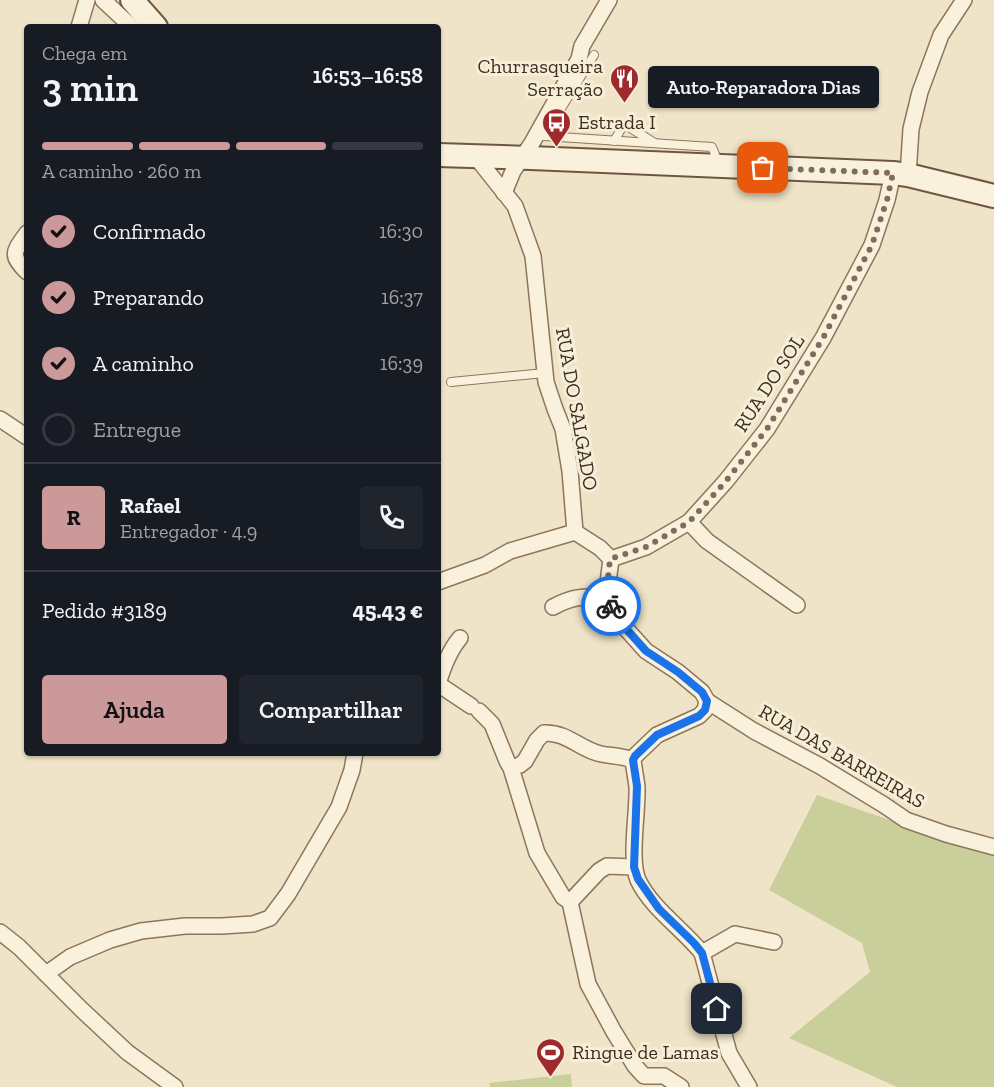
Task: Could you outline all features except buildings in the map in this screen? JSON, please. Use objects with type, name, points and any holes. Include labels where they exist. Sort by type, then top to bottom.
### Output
[{"type":"main road","points":[[135,8],[153,24]]},
{"type":"main road","points":[[441,155],[901,174],[994,196]]},
{"type":"street","points":[[80,24],[87,0]]},
{"type":"street","points":[[103,0],[135,8]]},
{"type":"street","points":[[504,193],[513,171],[526,158],[579,59],[582,46],[609,0]]},
{"type":"street","name":"RUA DO SOL","points":[[610,559],[646,547],[689,522],[726,481],[767,429],[823,338],[872,245],[887,200],[901,174],[920,92],[941,35],[964,0]]},
{"type":"street","name":"RUA DO SALGADO","points":[[476,157],[515,206],[533,256],[546,382],[563,429],[570,471],[575,532]]},
{"type":"street","points":[[24,237],[15,256],[16,261],[24,269]]},
{"type":"street","points":[[0,419],[24,435]]},
{"type":"street","points":[[689,522],[707,541],[797,605]]},
{"type":"street","points":[[441,581],[484,565],[510,551],[575,532],[600,548],[610,559],[606,598],[577,597],[553,607]]},
{"type":"street","name":"RUA DAS BARREIRAS","points":[[606,598],[620,622],[646,651],[678,672],[702,692],[707,701],[754,731],[820,766],[906,820],[994,848]]},
{"type":"street","points":[[441,676],[449,655],[460,638]]},
{"type":"street","points":[[441,686],[475,709],[492,724],[511,768],[537,853],[563,897],[570,902],[588,984],[635,1066],[641,1082],[664,1076],[681,1087]]},
{"type":"street","points":[[707,701],[705,710],[699,716],[657,735],[639,751],[633,760],[637,786],[634,867],[638,879],[651,898],[702,953],[729,1053],[749,1087]]},
{"type":"street","points":[[511,768],[525,761],[537,740],[544,733],[561,735],[600,754],[623,756],[633,760]]},
{"type":"street","points":[[46,974],[70,957],[110,939],[141,931],[185,926],[253,924],[270,918],[288,894],[339,807],[355,756]]},
{"type":"street","points":[[570,902],[599,871],[607,866],[634,867]]},
{"type":"street","points":[[0,932],[128,1052],[175,1087]]},
{"type":"street","points":[[702,953],[735,934],[774,942]]},
{"type":"lane","points":[[526,158],[544,136],[594,55]]},
{"type":"lane","points":[[614,141],[624,124],[654,142]]},
{"type":"lane","points":[[544,136],[712,147],[719,166]]},
{"type":"lane","points":[[451,382],[545,373]]},
{"type":"green space","points":[[817,795],[994,856],[994,1087],[897,1087],[789,1038],[870,972],[862,943],[769,890]]},
{"type":"green space","name":"Ringue de Lamas","points":[[571,1074],[572,1087],[490,1087],[489,1083]]},
{"type":"way so far","points":[[611,606],[606,598],[610,559],[646,547],[689,522],[726,481],[767,429],[823,338],[872,245],[887,200],[893,173],[763,168]]},
{"type":"place","name":"Churrasqueira Serração","points":[[624,104]]},
{"type":"place","name":"Estrada I","points":[[557,148]]},
{"type":"place","name":"Auto-Reparadora Dias","points":[[763,168]]},
{"type":"place","name":"Ringue de Lamas","points":[[551,1078]]},
{"type":"route","points":[[611,606],[620,622],[646,651],[678,672],[702,692],[707,701],[705,710],[699,716],[657,735],[639,751],[633,760],[637,786],[634,867],[638,879],[659,909],[702,953],[717,1009]]}]
